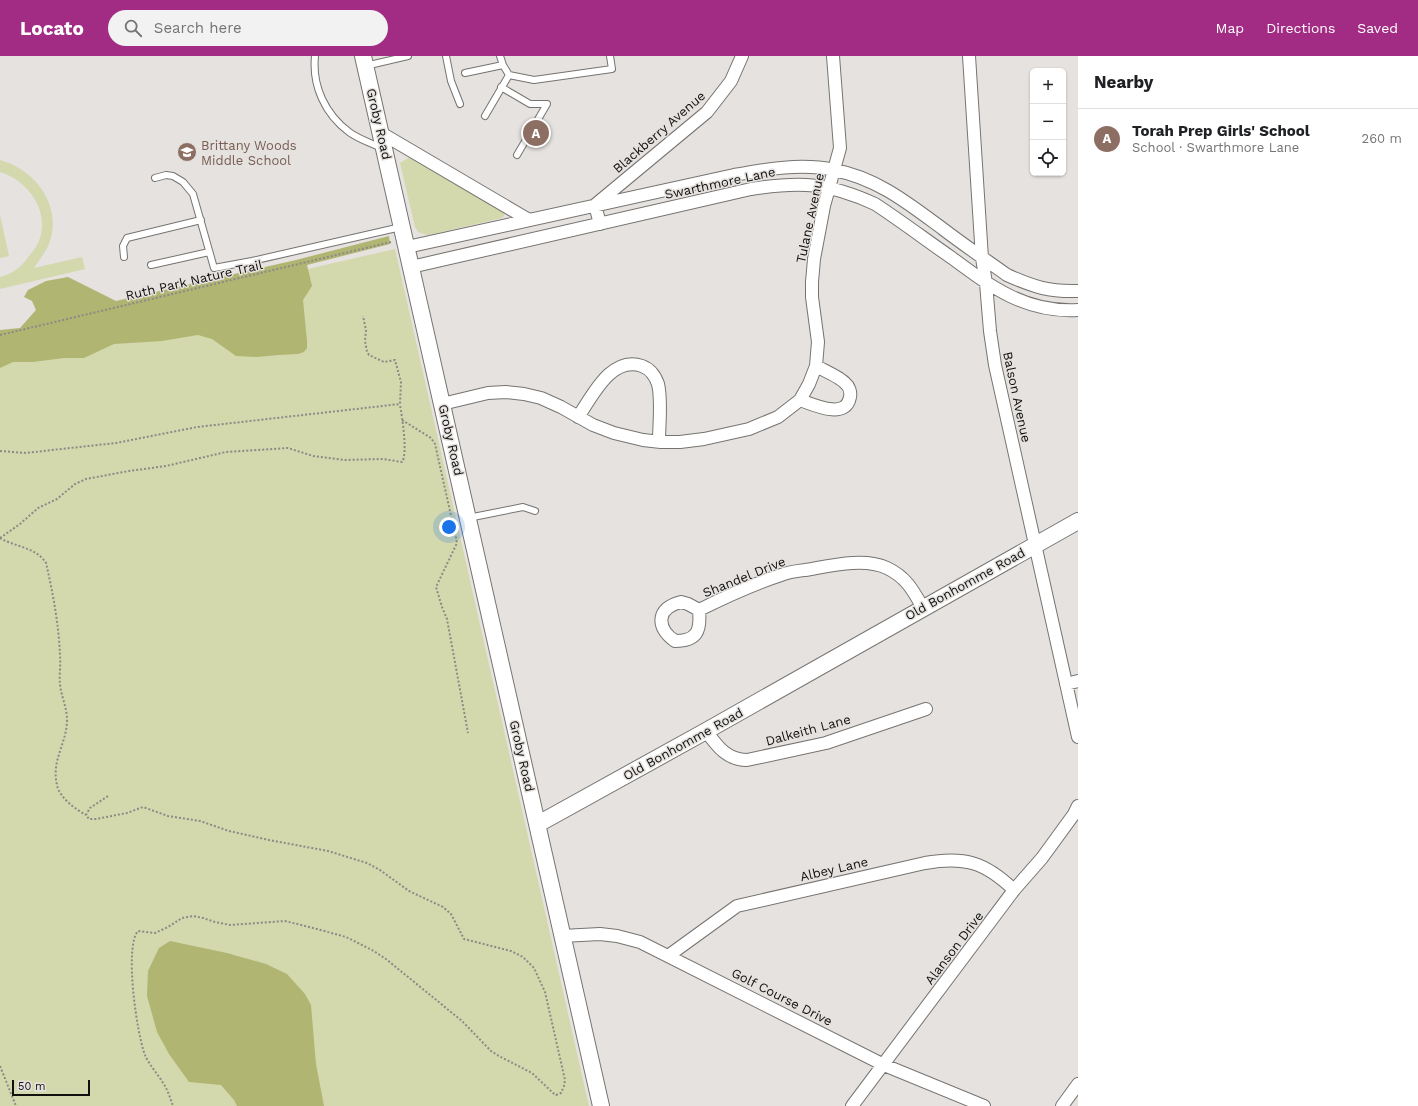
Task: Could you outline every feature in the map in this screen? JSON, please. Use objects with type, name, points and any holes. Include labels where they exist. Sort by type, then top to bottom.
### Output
[{"type":"street","name":"Blackberry Avenue","points":[[595,205],[707,112],[731,81],[742,56]]},
{"type":"street","name":"Tulane Avenue","points":[[442,404],[488,393],[506,392],[524,394],[541,398],[562,407],[578,417],[614,433],[636,439],[659,442],[680,442],[704,439],[749,429],[778,417],[800,400],[809,384],[816,366],[818,342],[812,282],[814,259],[829,187],[840,148],[833,56]]},
{"type":"street","name":"Balson Avenue","points":[[969,56],[982,258],[986,283],[990,331],[1035,545],[1078,737]]},
{"type":"street","name":"Groby Road","points":[[364,61],[538,824]]},
{"type":"street","points":[[383,141],[528,220]]},
{"type":"street","name":"Swarthmore Lane","points":[[407,247],[758,170],[810,168],[834,170],[861,178],[890,191],[1007,275],[1027,284],[1055,291],[1078,291]]},
{"type":"street","name":"Swarthmore Lane","points":[[411,267],[758,188],[794,184],[829,187],[859,197],[874,204],[892,215],[986,283],[1014,299],[1031,305],[1057,310],[1078,310]]},
{"type":"street","points":[[595,205],[600,224]]},
{"type":"street","points":[[578,417],[601,384],[615,369],[626,364],[637,365],[649,370],[658,384],[659,442]]},
{"type":"street","points":[[800,400],[828,409],[837,410],[844,408],[849,403],[851,395],[845,383],[816,366]]},
{"type":"street","name":"Old Bonhomme Road","points":[[538,824],[706,731],[1078,520]]},
{"type":"street","name":"Shandel Drive","points":[[699,610],[781,574],[831,565],[852,563],[870,563],[885,567],[897,574],[907,581],[923,608]]},
{"type":"street","points":[[1066,684],[1078,681]]},
{"type":"street","name":"Dalkeith Lane","points":[[706,731],[723,752],[733,758],[747,760],[826,743],[926,709]]},
{"type":"street","name":"Alanson Drive","points":[[852,1106],[1014,890],[1042,858],[1074,814],[1078,806]]},
{"type":"street","points":[[538,824],[601,1106]]},
{"type":"street","name":"Albey Lane","points":[[668,956],[736,906],[925,863],[952,860],[980,864],[1003,880],[1014,890]]},
{"type":"street","name":"Golf Course Drive","points":[[562,936],[600,934],[617,936],[640,942],[884,1064],[984,1106]]},
{"type":"street","points":[[1062,1106],[1078,1084]]},
{"type":"lane","points":[[315,56],[314,69],[316,86],[326,108],[349,132],[362,140],[383,141]]},
{"type":"lane","points":[[364,61],[408,56]]},
{"type":"lane","points":[[446,56],[451,81],[460,104]]},
{"type":"lane","points":[[500,56],[508,75]]},
{"type":"lane","points":[[508,75],[534,80],[612,69],[610,56]]},
{"type":"lane","points":[[466,73],[503,65]]},
{"type":"lane","points":[[485,116],[508,75]]},
{"type":"lane","points":[[501,87],[530,104],[547,104],[516,154]]},
{"type":"lane","points":[[155,178],[166,175],[173,176],[183,182],[193,194],[214,268],[252,261],[402,227]]},
{"type":"lane","points":[[124,257],[123,246],[127,238],[201,220]]},
{"type":"lane","points":[[151,265],[210,252]]},
{"type":"lane","points":[[468,518],[523,506],[535,511]]},
{"type":"path","name":"Ruth Park Nature Trail","points":[[0,335],[391,242]]},
{"type":"path","points":[[0,538],[20,524],[38,508],[57,499],[75,484],[86,479],[166,466],[226,452],[288,448],[313,456],[344,460],[383,459],[402,462],[404,457],[400,404],[401,382],[395,360],[384,362],[369,355],[367,352],[365,341],[366,330],[363,316]]},
{"type":"path","points":[[0,451],[21,453],[48,451],[123,442],[197,427],[400,404]]},
{"type":"path","points":[[402,420],[431,438],[435,444],[456,538],[457,543],[436,587],[447,619],[468,733]]},
{"type":"path","points":[[0,538],[30,550],[40,556],[46,563],[58,635],[60,683],[67,713],[66,730],[56,760],[55,770],[56,784],[65,799],[86,815],[89,820],[127,813],[143,807],[168,816],[200,821],[269,840],[328,851],[358,860],[380,870],[408,891],[443,907],[451,914],[464,939],[504,948],[516,953],[528,961],[538,975],[545,992],[565,1080],[561,1093],[553,1094],[532,1073],[491,1051],[472,1030],[386,959],[346,937],[285,921],[230,925],[193,916],[182,918],[155,933],[138,931],[132,943],[134,1004],[143,1049],[147,1060],[164,1085],[173,1106]]},
{"type":"path","points":[[86,815],[90,808],[108,796]]},
{"type":"path","points":[[0,1066],[16,1106]]},
{"type":"green space","points":[[410,157],[416,158],[504,212],[504,216],[502,218],[433,234],[427,235],[418,232],[415,227],[400,163]]},
{"type":"green space","points":[[0,160],[25,172],[35,181],[49,203],[52,216],[52,230],[49,244],[34,268],[82,257],[85,269],[0,289],[0,277],[13,272],[26,260],[38,243],[42,227],[41,217],[34,197],[19,182],[0,172]]},
{"type":"green space","points":[[0,215],[9,256],[0,258]]},
{"type":"green space","points":[[389,236],[390,244],[307,265],[312,286],[303,300],[307,341],[307,348],[304,352],[298,354],[257,357],[236,356],[212,339],[198,335],[162,341],[114,344],[84,358],[13,362],[0,368],[0,330],[20,328],[36,310],[32,301],[24,297],[28,290],[46,281],[68,277],[116,301],[296,260]]},
{"type":"green space","points":[[395,249],[589,1106],[0,1106],[0,339]]},
{"type":"green space","points":[[170,941],[227,953],[266,964],[287,974],[305,994],[311,1005],[316,1064],[324,1106],[237,1106],[234,1100],[221,1085],[189,1082],[169,1054],[157,1032],[147,996],[148,971],[159,948]]},
{"type":"place","name":"Torah Prep Girls' School","points":[[536,133]]},
{"type":"place","name":"Brittany Woods Middle School","points":[[187,152]]}]
